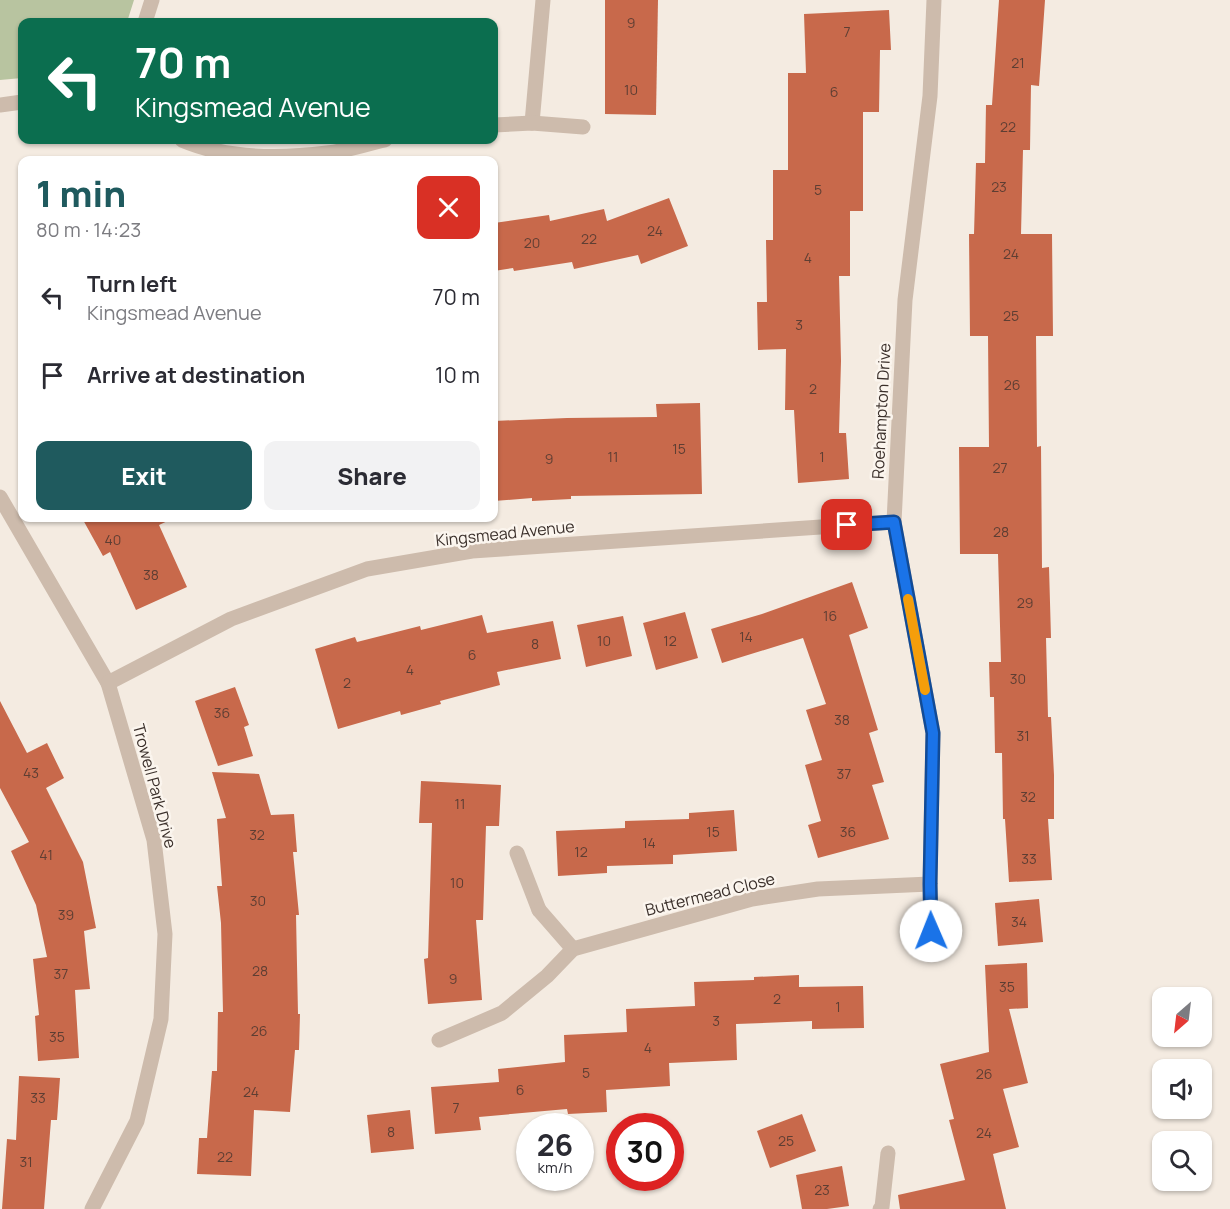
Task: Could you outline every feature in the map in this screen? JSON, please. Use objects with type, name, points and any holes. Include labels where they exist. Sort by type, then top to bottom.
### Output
[{"type":"street","points":[[146,18],[152,0]]},
{"type":"street","points":[[532,123],[543,0]]},
{"type":"street","name":"Roehampton Drive","points":[[931,931],[933,733],[894,522],[905,300],[930,96],[934,0]]},
{"type":"street","points":[[0,105],[18,103]]},
{"type":"street","points":[[498,125],[532,123],[583,127]]},
{"type":"street","points":[[194,144],[215,151],[257,156]]},
{"type":"street","points":[[306,156],[367,144]]},
{"type":"street","name":"Trowell Park Drive","points":[[0,496],[108,683],[154,840],[165,934],[161,1019],[137,1121],[93,1209]]},
{"type":"street","name":"Kingsmead Avenue","points":[[108,683],[231,619],[367,569],[472,551],[894,522]]},
{"type":"street","points":[[517,853],[539,910],[573,949]]},
{"type":"street","name":"Buttermead Close","points":[[439,1040],[502,1012],[546,976],[573,949],[752,899],[818,889],[930,884]]},
{"type":"street","points":[[880,1209],[888,1153]]},
{"type":"green space","points":[[0,0],[134,0],[128,18],[18,18],[18,78],[0,80]]},
{"type":"building","points":[[605,0],[658,0],[656,115],[605,114]]},
{"type":"building","points":[[999,0],[1045,0],[1039,86],[1031,85],[1030,150],[1023,150],[1021,234],[1052,234],[1053,336],[1036,336],[1037,447],[1041,446],[1042,568],[1049,567],[1051,638],[1046,638],[1048,717],[1051,717],[1054,775],[1054,819],[1048,819],[1052,880],[1009,882],[1005,819],[1003,819],[1002,753],[995,753],[994,697],[990,697],[989,662],[1001,662],[998,554],[960,554],[959,447],[989,447],[988,336],[970,336],[969,234],[974,234],[976,163],[985,163],[986,105],[992,105]]},
{"type":"building","points":[[889,10],[891,50],[880,50],[879,112],[863,112],[863,211],[850,211],[850,276],[839,276],[841,361],[839,433],[846,433],[849,479],[798,483],[794,410],[785,410],[786,349],[758,350],[757,302],[767,302],[766,240],[773,240],[773,170],[788,170],[788,73],[806,73],[804,14]]},
{"type":"building","points":[[669,198],[688,246],[641,264],[638,255],[574,269],[572,262],[514,271],[513,268],[498,270],[498,222],[549,215],[550,221],[604,209],[607,221]]},
{"type":"building","points":[[700,403],[702,494],[571,496],[571,499],[532,501],[532,498],[498,501],[498,421],[657,417],[656,404]]},
{"type":"building","points":[[84,522],[165,522],[159,525],[187,587],[136,610],[110,552],[103,556]]},
{"type":"building","points":[[852,582],[868,628],[849,635],[878,730],[869,733],[884,782],[872,785],[889,839],[818,858],[808,825],[821,821],[805,765],[822,760],[806,710],[826,704],[803,638],[722,663],[711,629],[762,614]]},
{"type":"building","points":[[685,612],[698,658],[656,670],[643,623]]},
{"type":"building","points":[[482,615],[487,633],[553,621],[561,659],[497,672],[500,685],[440,701],[441,704],[401,715],[400,711],[338,729],[315,649],[355,637],[357,642],[420,626],[421,630]]},
{"type":"building","points":[[623,616],[632,656],[586,667],[577,625]]},
{"type":"building","points":[[235,687],[249,725],[244,727],[253,756],[218,766],[195,701]]},
{"type":"building","points":[[0,701],[27,753],[47,743],[64,778],[46,788],[83,862],[96,928],[84,931],[90,989],[75,990],[79,1058],[38,1061],[35,1016],[39,1015],[33,959],[47,957],[36,905],[11,851],[29,842],[0,788]]},
{"type":"building","points":[[212,772],[259,774],[271,815],[294,814],[297,852],[293,852],[299,915],[296,915],[299,1050],[295,1050],[290,1112],[254,1110],[251,1176],[197,1174],[199,1138],[207,1138],[212,1071],[217,1071],[218,1012],[223,1012],[221,923],[217,886],[222,886],[217,819],[226,818]]},
{"type":"building","points":[[421,781],[501,785],[499,826],[486,826],[483,920],[476,920],[482,1000],[428,1004],[424,959],[428,958],[432,823],[419,823]]},
{"type":"building","points":[[734,810],[737,851],[673,855],[673,864],[607,866],[607,873],[558,876],[556,831],[625,828],[625,821],[689,819],[689,813]]},
{"type":"building","points":[[1039,899],[1043,942],[998,946],[995,903]]},
{"type":"building","points":[[1027,963],[1028,1008],[1009,1009],[1028,1083],[1003,1089],[1019,1147],[993,1154],[1006,1209],[900,1209],[898,1195],[965,1180],[949,1120],[954,1119],[940,1064],[989,1052],[985,965]]},
{"type":"building","points":[[799,975],[799,987],[863,986],[864,1028],[812,1029],[812,1021],[736,1024],[737,1060],[669,1063],[670,1086],[606,1090],[607,1112],[568,1113],[567,1109],[479,1117],[481,1130],[435,1134],[431,1087],[499,1082],[498,1069],[565,1062],[564,1035],[627,1032],[626,1009],[695,1006],[694,982],[754,980],[754,977]]},
{"type":"building","points":[[19,1076],[60,1078],[57,1120],[51,1120],[44,1209],[2,1209],[7,1139],[16,1140]]},
{"type":"building","points":[[410,1110],[414,1149],[371,1153],[367,1115]]},
{"type":"building","points":[[802,1114],[816,1151],[770,1168],[757,1131]]},
{"type":"building","points":[[842,1166],[849,1206],[802,1209],[796,1175]]},
{"type":"slow traffic","points":[[908,599],[925,690]]},
{"type":"route","points":[[847,525],[894,522],[933,733],[931,931]]}]
